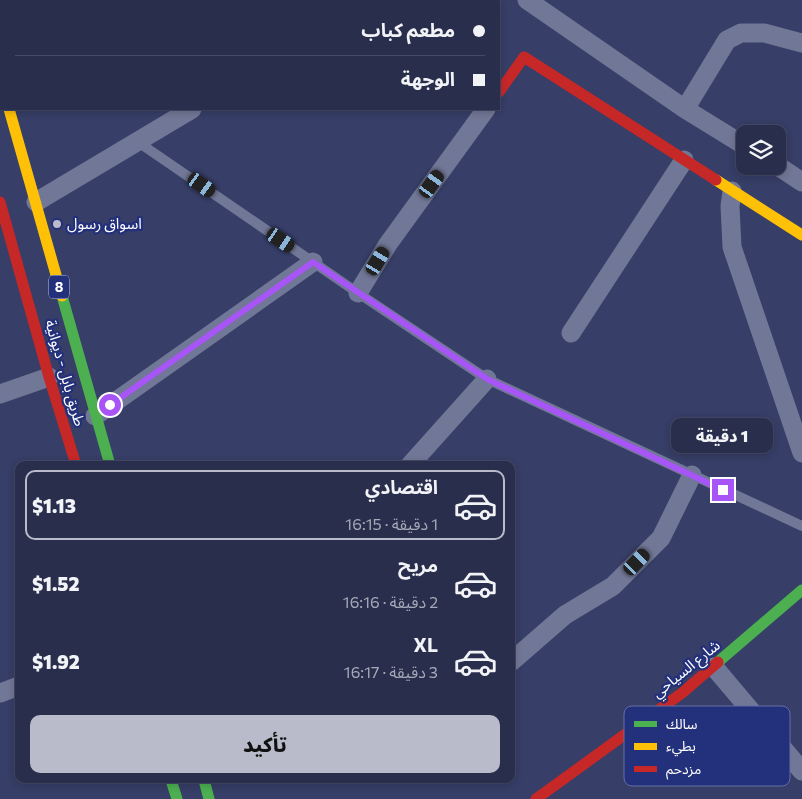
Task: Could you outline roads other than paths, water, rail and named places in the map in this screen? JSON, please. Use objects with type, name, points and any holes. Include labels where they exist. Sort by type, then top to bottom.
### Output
[{"type":"main road","points":[[500,91],[524,57],[802,236]]},
{"type":"main road","name":"8","points":[[10,110],[109,461]]},
{"type":"main road","name":"طريق بابل - ديوانية","points":[[0,202],[4,231],[75,461]]},
{"type":"main road","name":"شارع السياحي","points":[[664,706],[714,667],[802,590]]},
{"type":"main road","name":"شارع السياحي","points":[[536,799],[624,735]]},
{"type":"main road","points":[[172,783],[177,799]]},
{"type":"main road","points":[[205,783],[209,799]]},
{"type":"street","points":[[527,0],[685,109],[736,140]]},
{"type":"street","points":[[685,109],[727,40],[741,33],[764,33],[802,43]]},
{"type":"street","points":[[36,202],[190,110]]},
{"type":"street","points":[[358,293],[388,244],[485,110]]},
{"type":"street","points":[[571,333],[684,160]]},
{"type":"street","points":[[786,171],[802,182]]},
{"type":"street","points":[[732,191],[730,206],[732,247],[802,453]]},
{"type":"street","points":[[95,416],[313,262]]},
{"type":"street","points":[[0,394],[49,377]]},
{"type":"street","points":[[414,461],[487,379]]},
{"type":"street","points":[[515,659],[566,615],[614,586],[661,538],[692,475]]},
{"type":"street","points":[[714,667],[747,706]]},
{"type":"street","points":[[0,693],[15,687]]},
{"type":"street","points":[[790,757],[802,771]]},
{"type":"lane","points":[[138,142],[487,379],[802,526]]},
{"type":"place","name":"اسواق رسول","points":[[57,224]]}]
